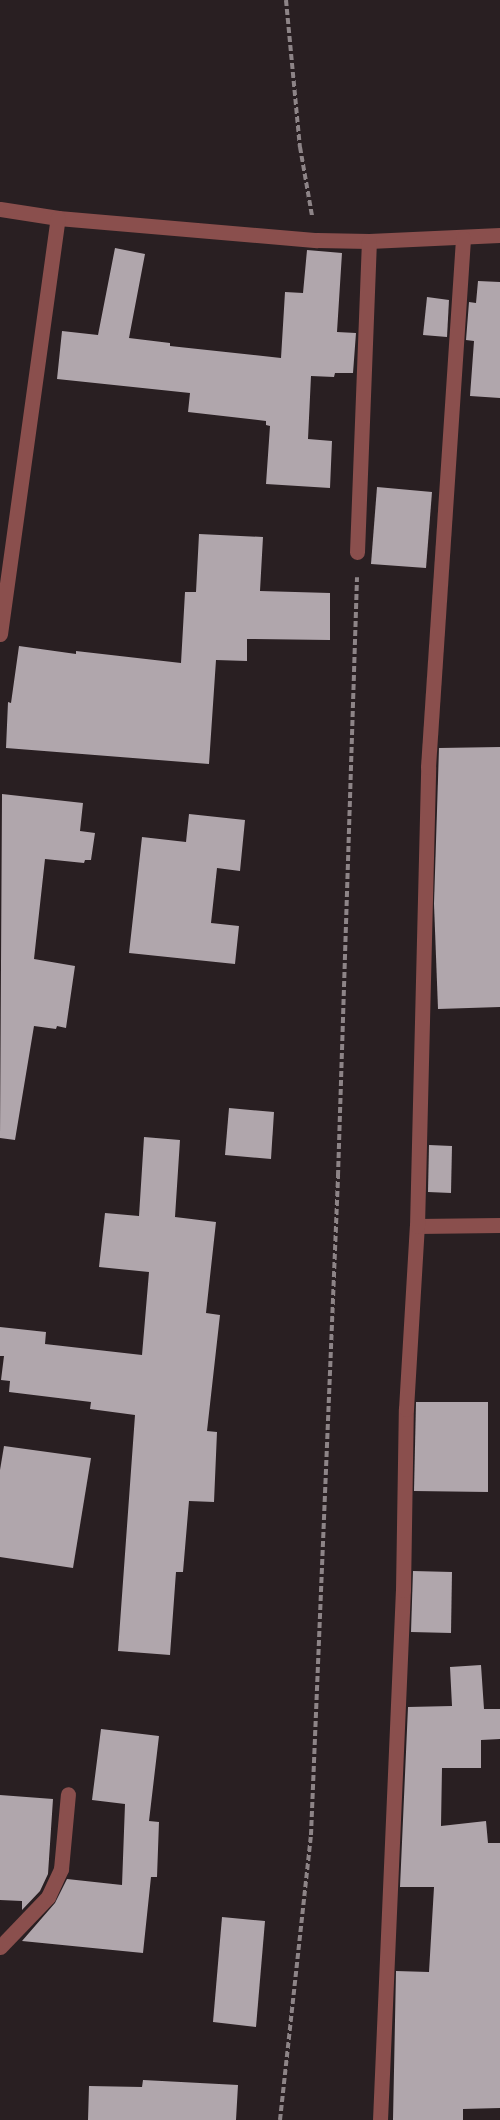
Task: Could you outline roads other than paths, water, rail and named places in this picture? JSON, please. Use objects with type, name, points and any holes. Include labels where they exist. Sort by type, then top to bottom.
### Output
[{"type":"street","points":[[0,209],[58,218],[317,240],[369,241],[500,235]]},
{"type":"street","points":[[0,634],[58,218]]},
{"type":"street","points":[[380,2120],[403,1590],[406,1409],[417,1226],[428,767],[463,238]]},
{"type":"street","points":[[357,552],[369,241]]},
{"type":"street","points":[[417,1226],[500,1225]]},
{"type":"street","points":[[0,1947],[48,1897],[61,1869],[68,1794]]}]
